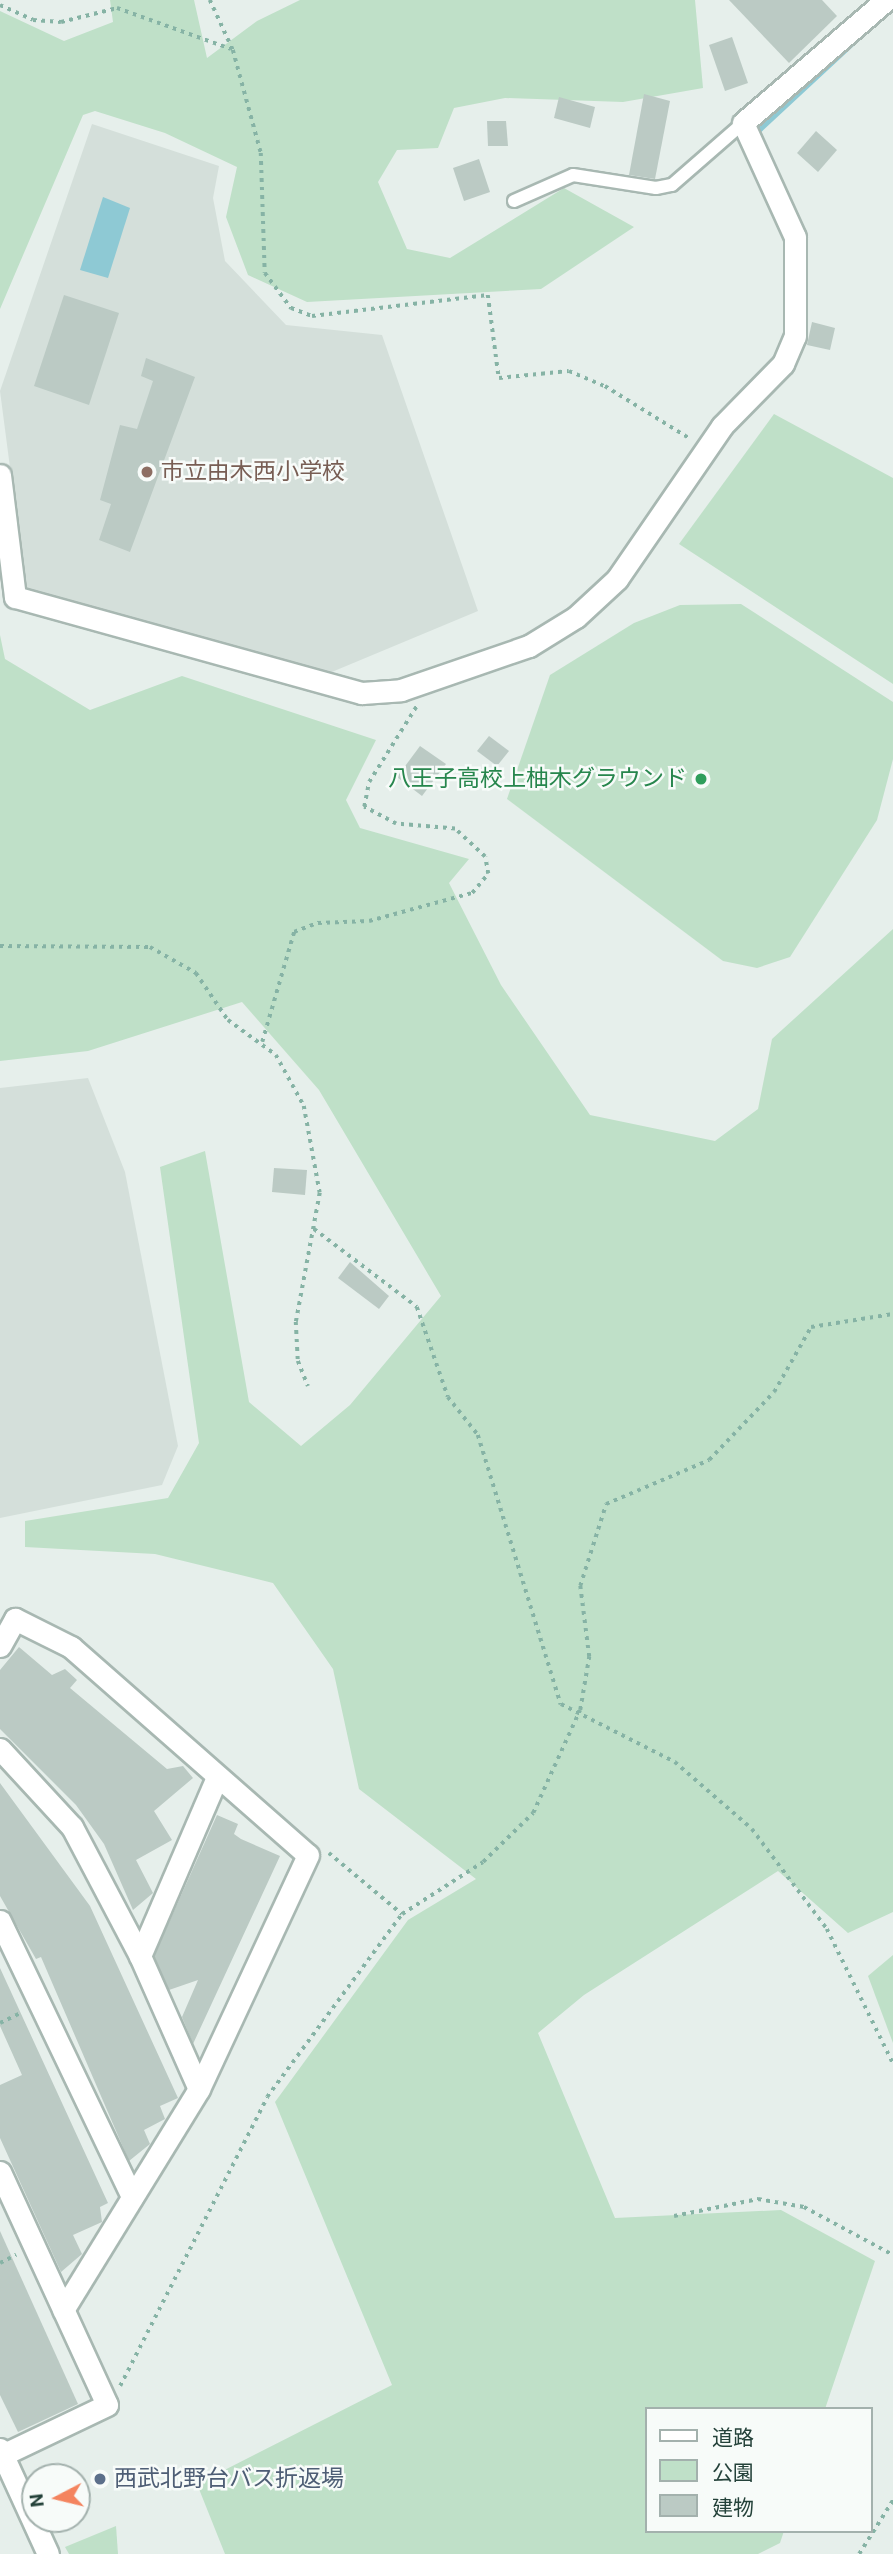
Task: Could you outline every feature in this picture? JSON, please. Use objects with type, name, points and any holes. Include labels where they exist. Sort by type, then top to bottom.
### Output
[{"type":"street","points":[[0,475],[15,597],[362,693],[432,679],[529,646],[576,617],[617,579],[706,449],[783,364],[795,336],[795,237],[743,123],[886,0]]},
{"type":"street","points":[[0,1646],[15,1619],[71,1647],[309,1855],[199,2089],[63,2310]]},
{"type":"street","points":[[0,1749],[72,1827],[140,1956],[199,2089]]},
{"type":"street","points":[[140,1956],[217,1777]]},
{"type":"street","points":[[0,1922],[132,2197]]},
{"type":"street","points":[[0,2172],[107,2405],[1,2452],[48,2554]]},
{"type":"lane","points":[[514,201],[573,175],[656,188],[672,185],[743,123]]},
{"type":"path","points":[[210,0],[233,50],[261,153],[265,273],[291,308],[312,316],[488,295],[499,378],[569,371],[605,386],[706,449]]},
{"type":"path","points":[[0,5],[33,20],[61,22],[117,8],[233,50]]},
{"type":"path","points":[[262,1042],[294,932],[317,923],[369,921],[472,892],[488,874],[485,857],[455,829],[396,824],[364,807],[369,782],[432,679]]},
{"type":"path","points":[[0,946],[150,947],[196,973],[228,1020],[262,1042],[304,1106],[314,1142],[320,1193],[296,1322],[298,1361],[308,1386]]},
{"type":"path","points":[[314,1230],[417,1307],[447,1397],[478,1435],[561,1704],[580,1710],[675,1762],[752,1829],[827,1929],[893,2063]]},
{"type":"path","points":[[107,2405],[161,2315],[173,2272],[267,2097],[402,1914],[482,1862],[533,1813],[580,1710],[589,1657],[580,1586],[606,1504],[709,1460],[775,1392],[811,1327],[893,1314]]},
{"type":"path","points":[[298,1846],[315,1842],[402,1914]]},
{"type":"path","points":[[674,2216],[758,2199],[804,2207],[893,2255]]},
{"type":"path","points":[[859,2554],[893,2500]]},
{"type":"shaded area","points":[[92,124],[219,166],[213,198],[225,261],[286,325],[382,335],[478,611],[327,674],[26,590],[0,391]]},
{"type":"shaded area","points":[[88,1078],[125,1172],[178,1446],[162,1485],[0,1518],[0,1088]]},
{"type":"green space","points":[[110,0],[194,0],[207,58],[257,21],[300,0],[695,0],[703,88],[623,102],[505,98],[454,108],[438,148],[397,150],[378,182],[407,249],[450,258],[564,188],[634,227],[541,289],[307,302],[248,275],[226,217],[237,167],[165,133],[95,111],[83,115],[0,309],[0,11],[64,41],[113,22]]},
{"type":"green space","points":[[774,414],[893,478],[893,684],[679,544]]},
{"type":"green space","name":"八王子高校上柚木グラウンド","points":[[741,604],[893,702],[893,759],[877,820],[790,957],[757,968],[723,961],[507,799],[550,675],[634,623],[680,605]]},
{"type":"green space","points":[[0,635],[5,659],[90,710],[182,676],[376,740],[346,800],[360,828],[469,859],[449,883],[501,985],[590,1115],[715,1141],[758,1109],[772,1039],[893,929],[893,1912],[848,1933],[778,1871],[584,1995],[538,2033],[615,2218],[781,2210],[875,2261],[826,2407],[644,2407],[644,2533],[783,2533],[780,2543],[758,2554],[225,2554],[197,2484],[392,2385],[275,2102],[408,1920],[476,1879],[359,1789],[333,1669],[273,1583],[155,1554],[25,1547],[25,1521],[168,1498],[199,1443],[160,1167],[205,1151],[249,1402],[301,1446],[350,1405],[441,1296],[319,1090],[242,1002],[88,1051],[0,1061]]},
{"type":"green space","points":[[893,1955],[893,2043],[868,1976]]},
{"type":"green space","points":[[116,2526],[118,2554],[69,2554],[65,2547]]},
{"type":"water","points":[[103,197],[130,208],[108,278],[80,270]]},
{"type":"building","points":[[729,0],[822,0],[837,16],[789,63]]},
{"type":"building","points":[[732,37],[748,83],[725,91],[709,45]]},
{"type":"building","points":[[644,94],[670,101],[655,179],[629,175]]},
{"type":"building","points":[[559,97],[595,107],[590,128],[554,118]]},
{"type":"building","points":[[487,121],[506,121],[508,146],[488,146]]},
{"type":"building","points":[[816,131],[837,150],[818,172],[797,153]]},
{"type":"building","points":[[479,159],[490,192],[464,201],[453,168]]},
{"type":"building","points":[[64,295],[119,313],[89,405],[34,386]]},
{"type":"building","points":[[812,322],[835,328],[830,350],[807,345]]},
{"type":"building","points":[[146,358],[195,377],[130,552],[99,540],[111,504],[100,500],[120,425],[137,429],[153,381],[141,376]]},
{"type":"building","points":[[489,736],[509,751],[497,766],[477,751]]},
{"type":"building","points":[[420,746],[446,764],[422,796],[397,777]]},
{"type":"building","points":[[274,1168],[307,1170],[305,1195],[272,1192]]},
{"type":"building","points":[[350,1262],[389,1296],[379,1309],[338,1278]]},
{"type":"building","points":[[19,1647],[52,1675],[65,1669],[77,1680],[70,1688],[167,1769],[183,1766],[193,1778],[154,1811],[172,1840],[136,1860],[153,1893],[133,1910],[104,1844],[76,1805],[0,1729],[0,1670]]},
{"type":"building","points":[[0,1783],[90,1906],[178,2098],[160,2106],[165,2119],[144,2130],[150,2144],[129,2161],[41,1957],[36,1959],[0,1896]]},
{"type":"building","points":[[217,1815],[238,1824],[234,1834],[241,1839],[280,1856],[193,2044],[182,2017],[198,1980],[169,1990],[154,1956]]},
{"type":"building","points":[[0,1968],[108,2203],[100,2207],[102,2222],[73,2235],[82,2254],[61,2272],[0,2138],[0,2085],[22,2075],[0,2026]]},
{"type":"building","points":[[0,2231],[78,2404],[18,2432],[0,2395]]},
{"type":"waterway","points":[[759,130],[870,27]]},
{"type":"place","name":"市立由木西小学校","points":[[147,472]]},
{"type":"place","name":"八王子高校上柚木グラウンド","points":[[701,779]]},
{"type":"place","name":"西武北野台バス折返場","points":[[100,2479]]}]
